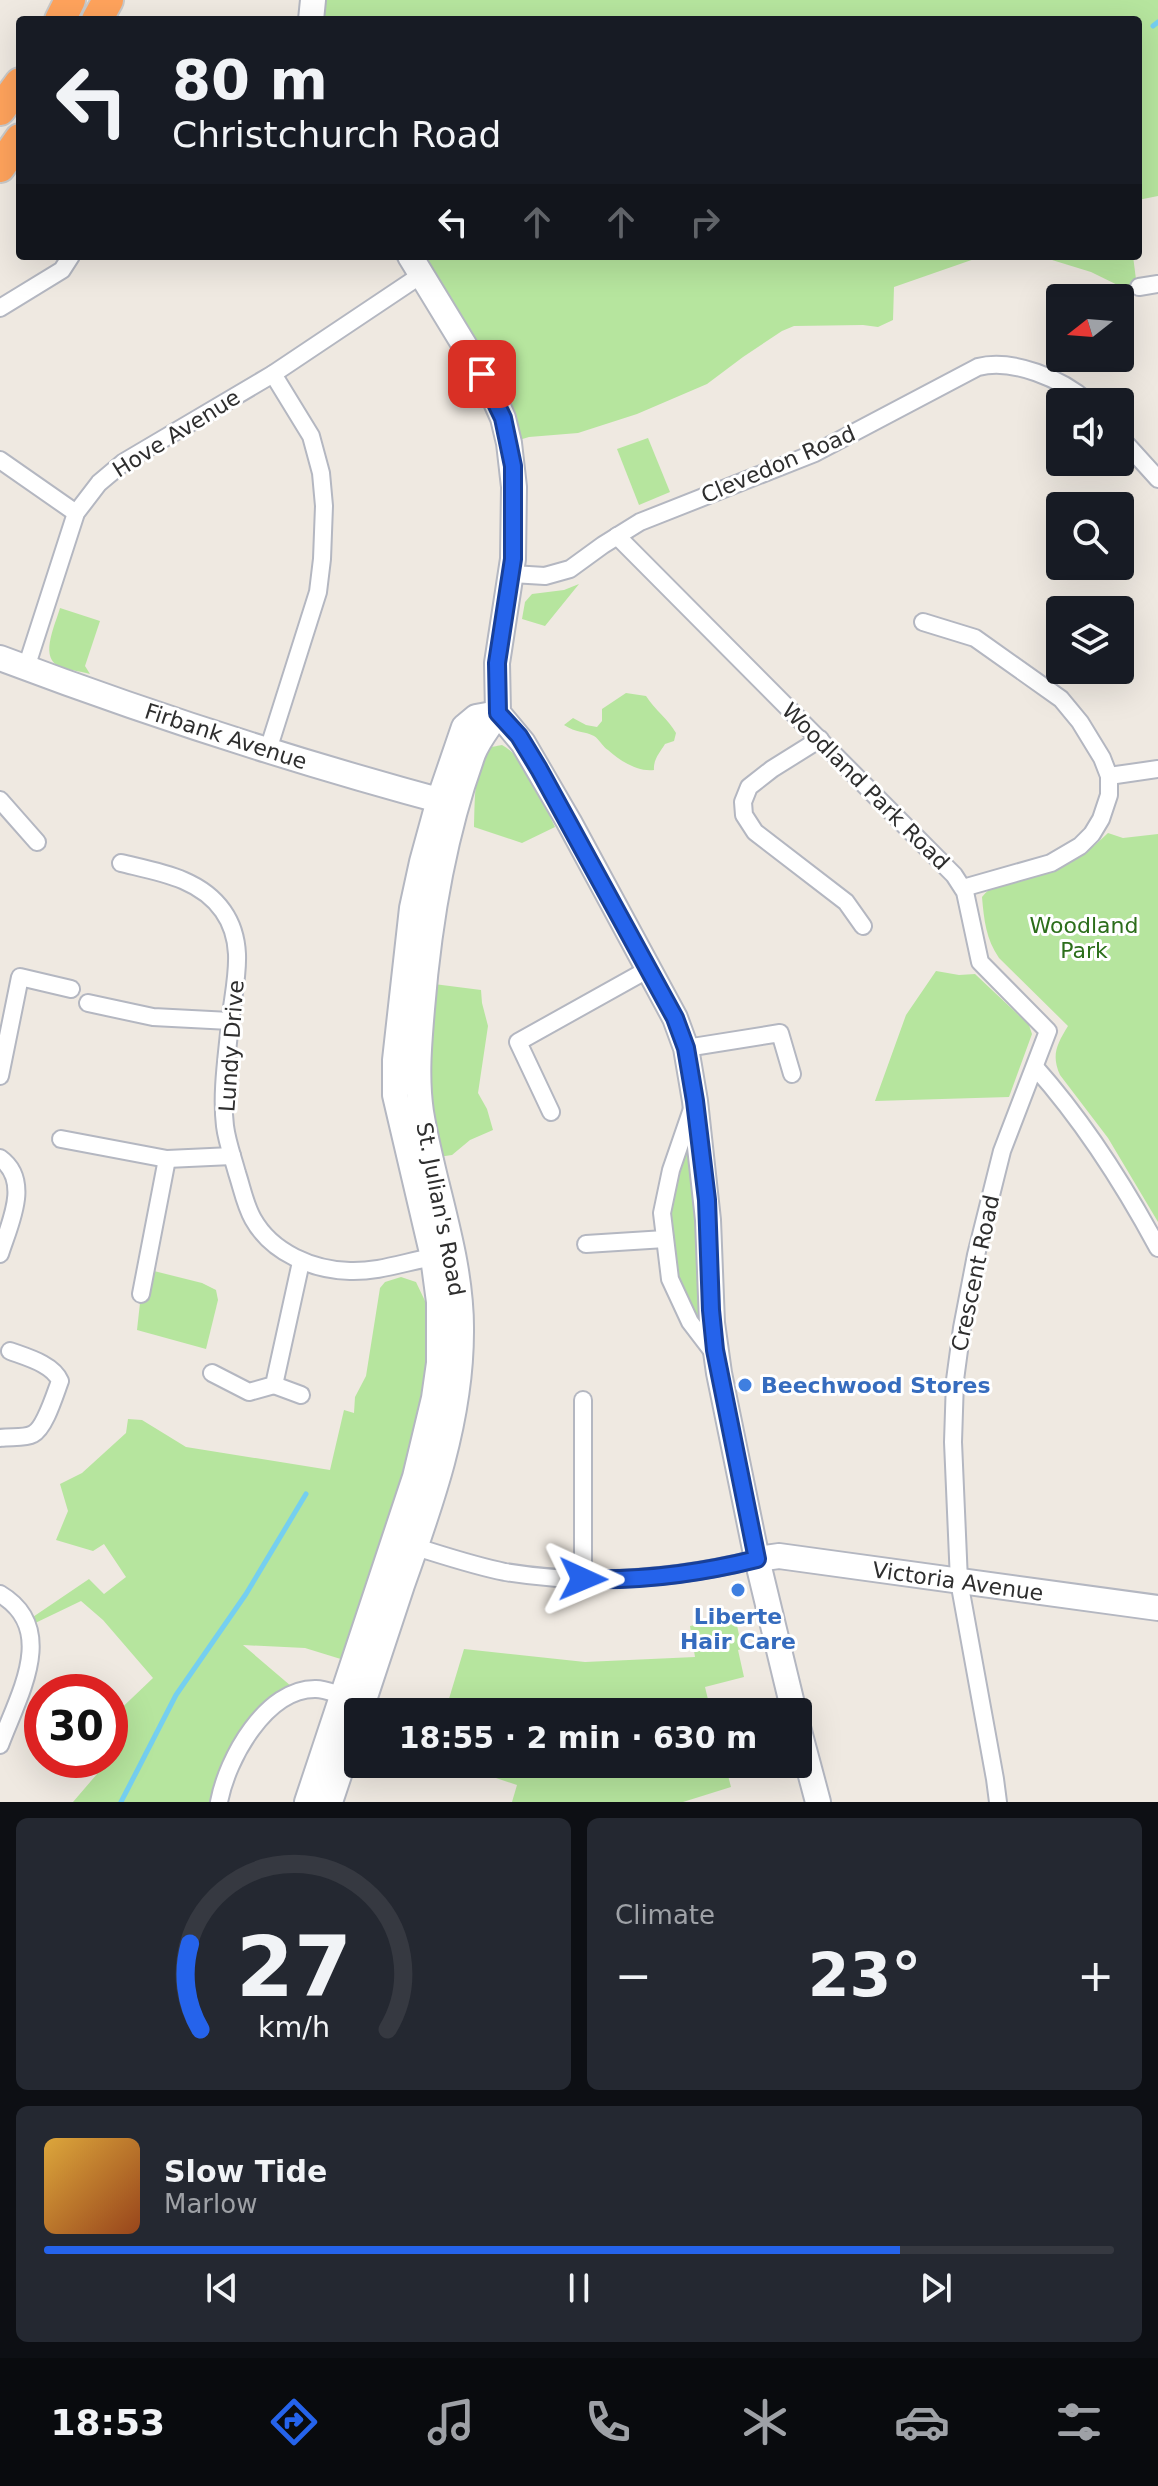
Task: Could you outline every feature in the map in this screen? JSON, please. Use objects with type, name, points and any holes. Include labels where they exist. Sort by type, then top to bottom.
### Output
[{"type":"highway","points":[[0,110],[16,88]]},
{"type":"highway","points":[[0,167],[16,145]]},
{"type":"street","points":[[0,308],[62,270],[68,260]]},
{"type":"street","points":[[416,266],[488,384],[503,418],[513,466],[512,574],[497,663],[498,713],[519,736],[569,822],[678,1024],[686,1048],[707,1200],[711,1310],[717,1358],[757,1559],[791,1698]]},
{"type":"street","name":"Hove Avenue","points":[[26,668],[76,513],[99,483],[124,462],[273,374],[416,266]]},
{"type":"street","points":[[1139,287],[1158,284]]},
{"type":"street","name":"Clevedon Road","points":[[512,574],[545,576],[561,573],[617,536],[664,512],[815,453],[978,367],[999,364],[1028,371],[1067,388]]},
{"type":"street","points":[[268,750],[318,592],[324,506],[321,473],[311,436],[273,374]]},
{"type":"street","points":[[1134,452],[1158,479]]},
{"type":"street","points":[[0,460],[76,513]]},
{"type":"street","name":"Woodland Park Road","points":[[617,536],[950,870],[963,888],[980,962],[1048,1029],[1035,1067]]},
{"type":"street","points":[[923,622],[975,638],[1061,699],[1080,722],[1109,776],[1109,795],[1101,819],[1080,846],[1051,863],[963,888]]},
{"type":"street","name":"Firbank Avenue","points":[[0,658],[76,687],[268,750],[447,803]]},
{"type":"street","name":"St. Julian's Road","points":[[363,1698],[382,1611],[425,1480],[453,1416],[460,1364],[460,1305],[443,1256],[420,1107],[414,981],[432,916],[447,803],[498,713]]},
{"type":"street","points":[[820,739],[749,787],[743,802],[744,815],[755,832],[846,902],[863,926]]},
{"type":"street","points":[[1109,776],[1158,769]]},
{"type":"street","points":[[0,800],[37,842]]},
{"type":"street","name":"Lundy Drive","points":[[121,863],[194,884],[223,910],[234,929],[237,971],[230,1021],[225,1128],[248,1210],[255,1223],[282,1250],[301,1262],[349,1271],[379,1269],[443,1256]]},
{"type":"street","points":[[551,1112],[518,1042],[647,970]]},
{"type":"street","points":[[0,1076],[20,977],[71,989]]},
{"type":"street","points":[[88,1003],[153,1017],[230,1021]]},
{"type":"street","points":[[686,1048],[780,1033],[792,1074]]},
{"type":"street","points":[[1035,1067],[1099,1148],[1158,1248]]},
{"type":"street","name":"Crescent Road","points":[[998,1802],[959,1581],[953,1438],[956,1372],[979,1240],[1002,1151],[1035,1067]]},
{"type":"street","points":[[695,1101],[664,1195],[662,1213],[667,1265],[673,1286],[697,1333],[717,1358]]},
{"type":"street","points":[[61,1139],[167,1159],[232,1156]]},
{"type":"street","points":[[0,1158],[13,1170],[17,1196],[0,1254]]},
{"type":"street","points":[[141,1294],[167,1159]]},
{"type":"street","points":[[586,1244],[665,1239]]},
{"type":"street","points":[[274,1385],[301,1262]]},
{"type":"street","points":[[0,1438],[33,1434],[41,1426],[60,1381],[57,1374],[10,1351]]},
{"type":"street","points":[[57,1374],[75,1368]]},
{"type":"street","points":[[212,1373],[249,1392],[274,1385],[301,1395]]},
{"type":"street","points":[[583,1400],[583,1579]]},
{"type":"street","name":"St. Julian's Road","points":[[330,1802],[341,1695],[416,1547],[425,1480]]},
{"type":"street","points":[[416,1547],[504,1571],[583,1579],[681,1574],[757,1559]]},
{"type":"street","name":"Victoria Avenue","points":[[757,1559],[779,1556],[1158,1608]]},
{"type":"street","points":[[0,1594],[22,1612],[32,1642],[30,1664],[0,1745]]},
{"type":"street","points":[[219,1802],[222,1784],[240,1748],[278,1700],[317,1689],[341,1695]]},
{"type":"street","name":"St. Julian's Road","points":[[307,1802],[344,1739]]},
{"type":"street","points":[[812,1778],[818,1802]]},
{"type":"green space","points":[[313,0],[1158,0],[1158,196],[1142,199],[1142,16],[311,16]]},
{"type":"green space","points":[[412,260],[972,260],[894,287],[893,320],[878,327],[794,326],[743,357],[707,384],[637,414],[578,433],[529,437],[509,443]]},
{"type":"green space","points":[[1052,260],[1134,260],[1138,295],[1134,293],[1134,284],[1116,284],[1091,272]]},
{"type":"green space","points":[[648,438],[670,492],[639,505],[617,449]]},
{"type":"green space","points":[[579,584],[545,626],[522,619],[525,602],[532,594],[564,590]]},
{"type":"green space","points":[[60,608],[100,621],[85,666],[90,674],[61,667],[52,660],[49,647]]},
{"type":"green space","points":[[626,693],[646,696],[676,733],[674,741],[665,744],[659,753],[654,770],[630,765],[594,736],[564,725],[573,718],[597,727],[602,721],[602,709]]},
{"type":"green space","points":[[502,745],[526,770],[555,827],[522,843],[474,827],[480,762],[490,748]]},
{"type":"green space","name":"Woodland Park","points":[[1108,833],[1123,838],[1158,834],[1158,1222],[1108,1138],[1060,1075],[1056,1050],[1068,1026],[999,958],[988,936],[984,914],[982,897],[996,885],[1042,874],[1067,864]]},
{"type":"green space","points":[[936,971],[975,974],[1029,1025],[1032,1034],[1009,1097],[875,1101],[906,1015]]},
{"type":"green space","points":[[434,984],[481,990],[488,1026],[478,1093],[493,1130],[470,1140],[452,1155],[438,1157],[425,1081]]},
{"type":"green space","points":[[687,1142],[695,1217],[700,1323],[679,1289],[668,1201]]},
{"type":"green space","points":[[146,1269],[202,1283],[216,1290],[218,1300],[206,1349],[137,1330]]},
{"type":"green space","points":[[401,1277],[416,1282],[430,1322],[430,1349],[418,1434],[344,1660],[305,1648],[243,1645],[298,1692],[259,1721],[219,1802],[73,1802],[94,1778],[128,1778],[128,1702],[153,1678],[103,1620],[81,1601],[29,1626],[27,1621],[89,1579],[104,1594],[126,1577],[104,1544],[93,1551],[56,1540],[68,1511],[60,1484],[82,1473],[126,1433],[128,1419],[142,1420],[186,1447],[330,1470],[344,1410],[354,1413],[355,1397],[366,1376],[380,1288],[385,1282]]},
{"type":"green space","points":[[735,1616],[744,1677],[705,1687],[708,1698],[449,1698],[464,1649],[585,1662],[695,1657],[690,1626]]},
{"type":"green space","points":[[496,1778],[729,1778],[731,1787],[683,1802],[512,1802],[517,1785]]},
{"type":"waterway","points":[[1153,26],[1158,22]]},
{"type":"waterway","points":[[121,1802],[176,1695],[246,1594],[306,1494]]},
{"type":"place","name":"Beechwood Stores","points":[[745,1385]]},
{"type":"place","name":"Liberte Hair Care","points":[[738,1590]]},
{"type":"route","points":[[482,374],[503,418],[513,466],[513,559],[497,663],[498,713],[519,736],[569,822],[685,1042],[707,1200],[715,1350],[757,1559],[681,1574],[583,1579]]}]
